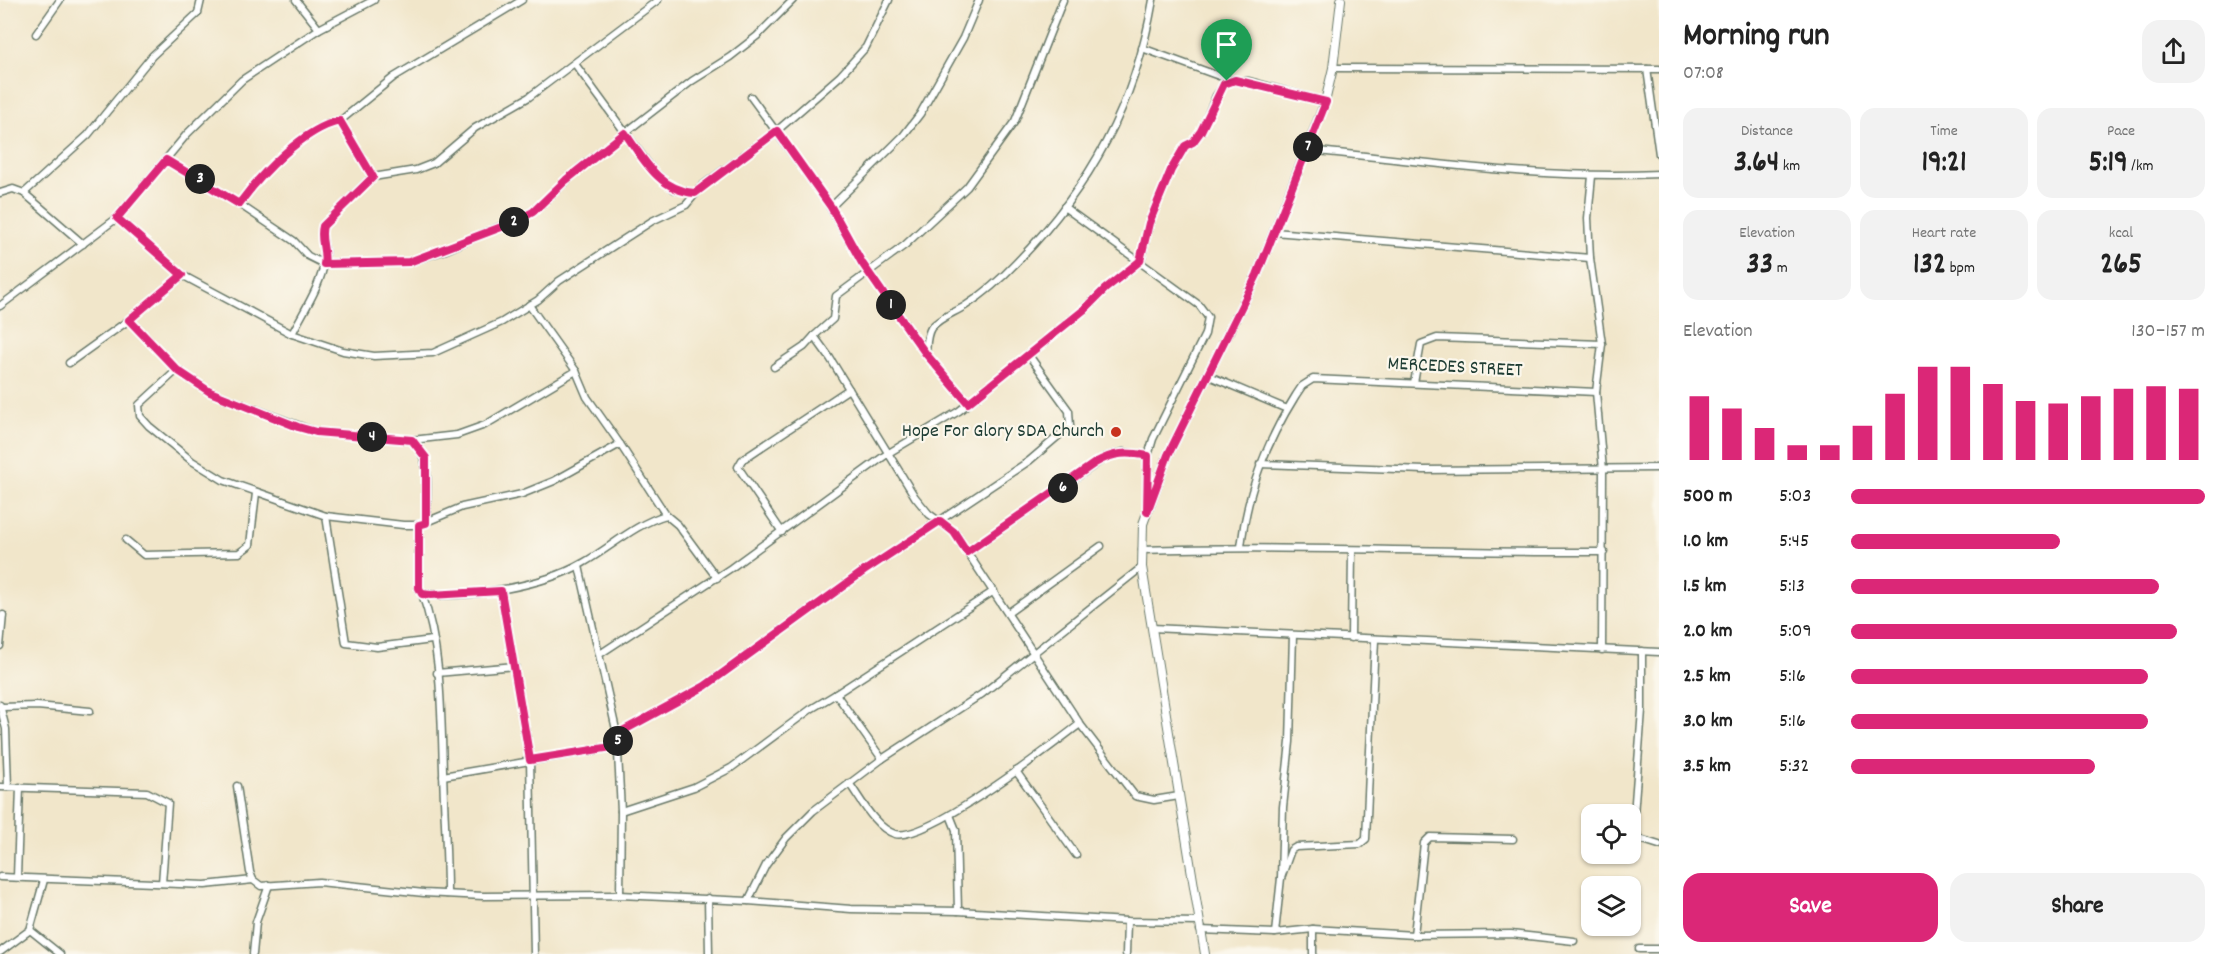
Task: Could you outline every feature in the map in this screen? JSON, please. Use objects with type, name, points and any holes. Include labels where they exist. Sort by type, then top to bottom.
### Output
[{"type":"street","points":[[36,34],[60,0]]},
{"type":"street","points":[[24,193],[88,135],[146,63],[198,13],[201,0]]},
{"type":"street","points":[[296,0],[319,29]]},
{"type":"street","points":[[0,306],[117,218],[187,134],[242,80],[319,29],[374,0]]},
{"type":"street","points":[[239,204],[300,142],[315,130],[340,121],[394,76],[522,0]]},
{"type":"street","points":[[292,333],[318,284],[324,264],[326,255],[322,243],[323,226],[373,177],[416,170],[434,163],[475,128],[529,97],[658,0]]},
{"type":"street","points":[[166,160],[239,204],[294,241],[308,256],[324,264],[409,262],[512,223],[533,212],[566,180],[625,133],[692,81],[730,57],[757,36],[793,0]]},
{"type":"street","points":[[117,218],[182,275],[292,333],[326,346],[374,356],[433,353],[502,322],[530,305],[555,284],[652,221],[686,205],[695,193],[777,131],[853,63],[866,47],[889,0]]},
{"type":"street","points":[[831,207],[903,136],[920,114],[963,38],[979,0]]},
{"type":"street","points":[[774,367],[804,347],[833,318],[836,296],[869,273],[967,187],[1016,121],[1063,0]]},
{"type":"street","points":[[926,354],[927,338],[938,321],[965,306],[1016,263],[1083,184],[1115,129],[1142,48],[1153,0]]},
{"type":"street","points":[[1205,954],[1142,567],[1143,524],[1168,455],[1257,275],[1326,102],[1333,68],[1341,0]]},
{"type":"street","points":[[1142,48],[1230,80],[1249,81],[1326,102]]},
{"type":"street","points":[[574,64],[662,181],[674,189],[695,193]]},
{"type":"street","points":[[1333,68],[1659,69]]},
{"type":"street","points":[[1647,69],[1659,154]]},
{"type":"street","points":[[600,654],[717,578],[887,454],[968,403],[1140,261],[1149,223],[1171,170],[1185,146],[1193,142],[1201,131],[1216,96],[1230,80]]},
{"type":"street","points":[[751,97],[831,207],[869,273],[926,354],[968,403]]},
{"type":"street","points":[[340,121],[373,177]]},
{"type":"street","points":[[1307,150],[1530,172],[1592,176],[1659,174]]},
{"type":"street","points":[[1592,176],[1588,218],[1590,258],[1602,344],[1596,392],[1604,470],[1602,650]]},
{"type":"street","points":[[0,193],[13,189],[24,193],[83,244]]},
{"type":"street","points":[[1064,207],[1205,310],[1209,322],[1153,439],[1148,456],[1147,512]]},
{"type":"street","points":[[1274,232],[1590,258]]},
{"type":"street","points":[[69,363],[129,320],[182,275]]},
{"type":"street","points":[[530,305],[576,371],[586,397],[666,515],[678,525],[717,578]]},
{"type":"street","points":[[129,320],[177,370],[210,392],[298,427],[331,434],[412,440],[458,435],[485,425],[576,371]]},
{"type":"street","points":[[814,336],[921,506],[954,532],[1036,653],[1080,724],[1135,795],[1154,800],[1179,796]]},
{"type":"street","points":[[1414,382],[1421,344],[1437,338],[1602,344]]},
{"type":"street","points":[[617,734],[705,686],[864,571],[1029,461],[1070,426],[1069,411],[1028,354]]},
{"type":"street","points":[[177,370],[139,405],[140,416],[168,442],[205,470],[223,480],[326,516],[422,524],[462,507],[522,494],[554,481],[620,444]]},
{"type":"street","points":[[1208,375],[1287,409],[1260,464],[1248,500],[1241,547]]},
{"type":"street","name":"MERCEDES STREET","points":[[1287,409],[1302,386],[1313,379],[1596,392]]},
{"type":"street","points":[[782,532],[738,467],[742,460],[849,389]]},
{"type":"street","points":[[412,440],[426,458],[419,588],[428,609],[437,673],[447,834],[447,894]]},
{"type":"street","points":[[967,552],[1106,457],[1123,452],[1148,456]]},
{"type":"street","points":[[1260,464],[1424,470],[1659,468]]},
{"type":"street","points":[[126,540],[144,555],[239,553],[250,545],[256,493]]},
{"type":"street","points":[[422,594],[501,591],[579,566],[650,519],[666,515]]},
{"type":"street","points":[[326,516],[346,643],[377,647],[432,640]]},
{"type":"street","points":[[1008,613],[1101,546]]},
{"type":"street","points":[[1142,550],[1241,547],[1352,551],[1604,552]]},
{"type":"street","points":[[1351,639],[1352,551]]},
{"type":"street","points":[[579,566],[617,734],[621,812],[620,895]]},
{"type":"street","points":[[748,901],[766,866],[786,838],[813,810],[882,759],[982,694],[1142,567]]},
{"type":"street","points":[[501,591],[530,760],[534,954]]},
{"type":"street","points":[[621,812],[694,787],[731,768],[810,709],[994,591]]},
{"type":"street","points":[[0,646],[3,615]]},
{"type":"street","points":[[1152,628],[1659,652]]},
{"type":"street","points":[[1275,933],[1281,878],[1283,807],[1290,741],[1293,635]]},
{"type":"street","points":[[1281,878],[1291,850],[1296,847],[1360,844],[1366,839],[1375,640]]},
{"type":"street","points":[[1642,651],[1642,710],[1633,828],[1640,839],[1659,845]]},
{"type":"street","points":[[437,673],[515,666]]},
{"type":"street","points":[[836,694],[882,759]]},
{"type":"street","points":[[8,787],[7,739],[1,706],[37,706],[90,711]]},
{"type":"street","points":[[849,783],[878,821],[896,834],[906,833],[950,815],[1016,771],[1080,724]]},
{"type":"street","points":[[443,776],[618,746]]},
{"type":"street","points":[[1016,771],[1076,855]]},
{"type":"street","points":[[237,786],[253,880],[261,886],[319,882],[447,894],[708,898],[851,909],[958,911],[1127,921],[1275,933],[1313,929],[1414,935],[1511,934],[1574,941]]},
{"type":"street","points":[[0,787],[147,792],[168,803],[162,883]]},
{"type":"street","points":[[17,877],[20,787]]},
{"type":"street","points":[[950,815],[956,830],[958,911]]},
{"type":"street","points":[[1414,935],[1424,843],[1430,837],[1513,839]]},
{"type":"street","points":[[0,878],[222,885],[253,880]]},
{"type":"street","points":[[0,952],[30,930],[44,880]]},
{"type":"street","points":[[253,954],[256,922],[269,885]]},
{"type":"street","points":[[708,898],[709,954]]},
{"type":"street","points":[[1126,954],[1127,921]]},
{"type":"street","points":[[1313,929],[1313,954]]},
{"type":"street","points":[[30,930],[60,954]]},
{"type":"street","points":[[1639,949],[1659,949]]},
{"type":"place","name":"Hope For Glory SDA Church","points":[[1116,432]]},
{"type":"route","points":[[1227,81],[1249,81],[1326,102],[1257,275],[1168,455],[1147,512],[1148,456],[1123,452],[1115,453],[1095,463],[1071,482],[967,552],[954,532],[940,521],[864,571],[705,686],[617,734],[618,746],[530,760],[527,731],[501,591],[431,595],[422,594],[419,588],[419,525],[426,523],[426,458],[421,447],[412,440],[316,432],[210,392],[177,370],[129,320],[182,275],[117,218],[166,160],[239,204],[251,189],[300,142],[315,130],[340,121],[373,177],[323,226],[322,243],[326,255],[324,264],[409,262],[446,250],[523,218],[544,203],[554,190],[625,133],[645,163],[662,181],[674,189],[695,193],[777,131],[831,207],[862,263],[879,284],[891,305],[926,354],[968,403],[1085,309],[1105,289],[1140,261],[1149,223],[1175,161],[1185,146],[1193,142],[1201,131],[1216,96],[1227,81]]}]
